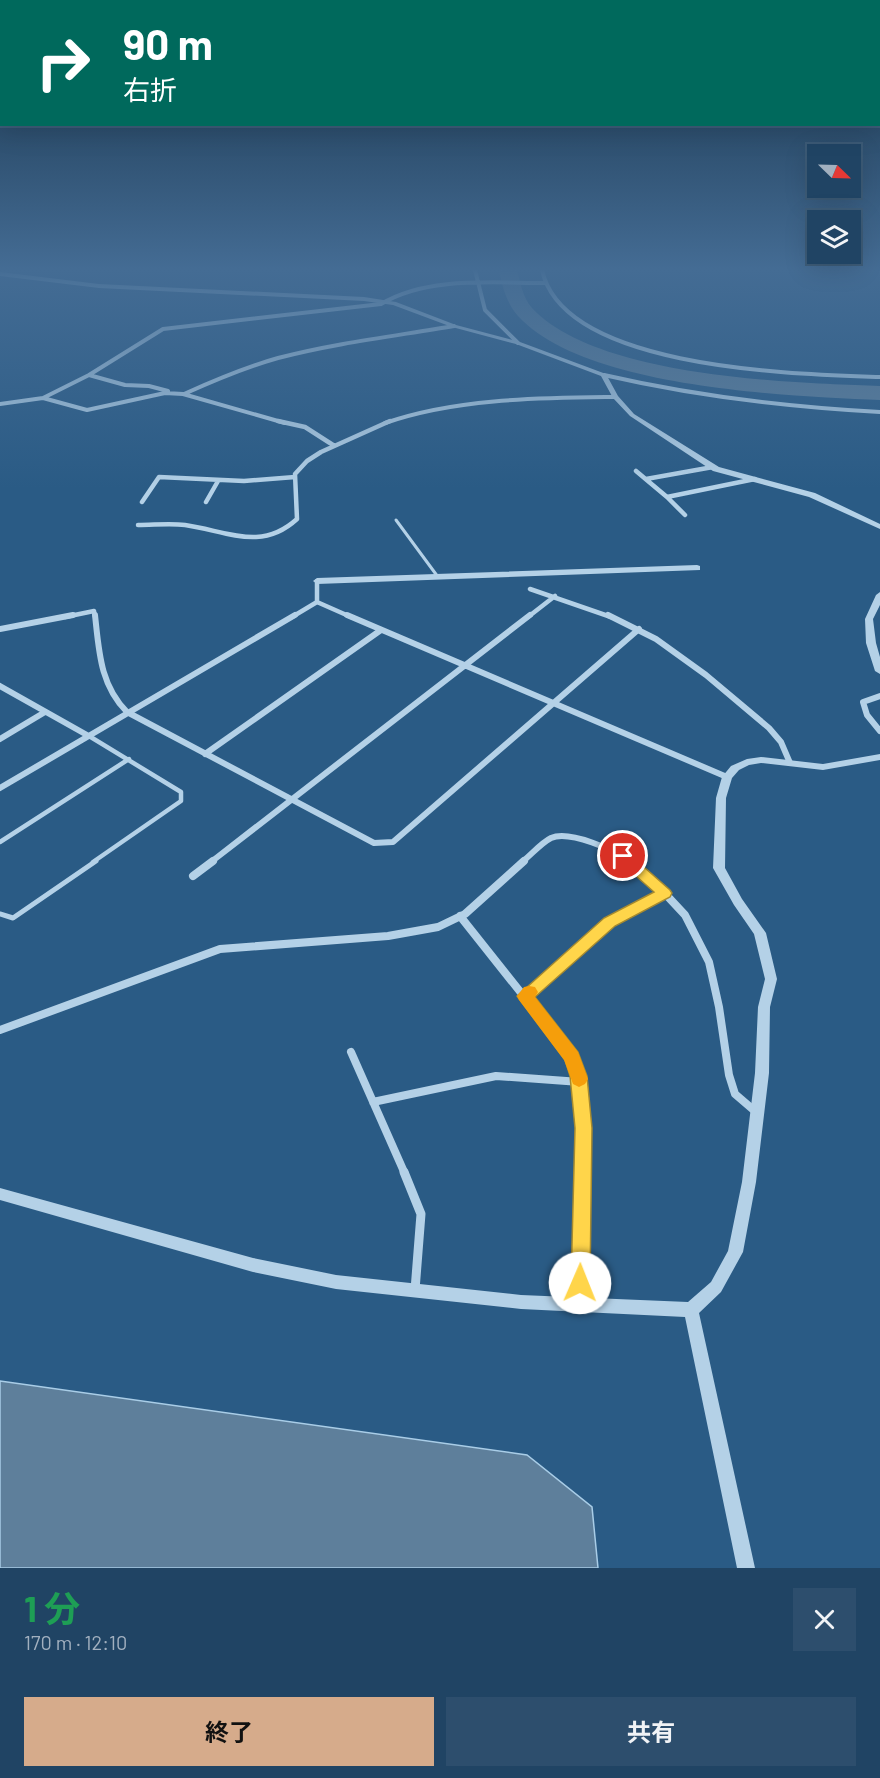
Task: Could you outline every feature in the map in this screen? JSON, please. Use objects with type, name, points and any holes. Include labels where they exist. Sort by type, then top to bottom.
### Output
[{"type":"street","points":[[0,405],[43,398],[89,375],[140,343]]},
{"type":"street","points":[[183,394],[233,372],[279,358],[349,343]]},
{"type":"street","points":[[518,343],[604,375],[659,389],[724,400],[880,412]]},
{"type":"street","points":[[630,343],[680,358],[764,371],[880,377]]},
{"type":"street","points":[[89,375],[125,385],[149,386],[183,394],[266,419],[305,427],[333,445]]},
{"type":"street","points":[[604,375],[615,397],[632,415],[713,467],[812,495],[879,525]]},
{"type":"street","points":[[43,398],[87,410],[175,393]]},
{"type":"street","points":[[138,525],[183,524],[242,537],[275,536],[289,529],[297,519],[295,477],[306,460],[333,445],[390,422],[442,411],[564,398],[615,397]]},
{"type":"street","points":[[646,479],[713,467]]},
{"type":"street","points":[[636,471],[685,514]]},
{"type":"street","points":[[142,502],[159,477],[218,481],[278,480],[295,477]]},
{"type":"street","points":[[667,497],[756,479]]},
{"type":"street","points":[[206,502],[218,481]]},
{"type":"street","points":[[317,602],[317,581],[697,568]]},
{"type":"street","points":[[530,589],[555,596],[639,629],[672,650],[769,728],[781,742],[790,763]]},
{"type":"street","points":[[880,595],[869,619],[871,643],[880,671]]},
{"type":"street","points":[[194,876],[555,596]]},
{"type":"street","points":[[317,602],[727,777]]},
{"type":"street","points":[[0,788],[317,602]]},
{"type":"street","points":[[0,629],[94,611],[106,682],[116,703],[127,712],[374,843],[393,842],[639,629]]},
{"type":"street","points":[[205,754],[381,630]]},
{"type":"street","points":[[0,686],[87,735]]},
{"type":"street","points":[[880,696],[863,702],[867,716],[880,731]]},
{"type":"street","points":[[0,739],[45,712]]},
{"type":"street","points":[[0,1194],[253,1265],[336,1282],[521,1302],[692,1311],[716,1287],[735,1252],[748,1182],[762,1073],[764,1007],[771,979],[760,933],[732,892],[719,868],[721,798],[727,777],[735,768],[747,762],[761,760],[824,767],[880,757]]},
{"type":"street","points":[[0,1030],[220,950],[388,936],[438,927],[460,916],[552,838],[571,836],[623,856],[665,893],[685,915],[709,962],[719,1007],[729,1076],[735,1094],[756,1112]]},
{"type":"street","points":[[525,996],[609,922],[665,893]]},
{"type":"street","points":[[460,916],[572,1057],[580,1082],[584,1128],[580,1305]]},
{"type":"street","points":[[351,1053],[421,1214],[415,1291]]},
{"type":"street","points":[[373,1102],[496,1076],[580,1082]]},
{"type":"street","points":[[692,1311],[746,1568]]},
{"type":"lane","points":[[396,520],[438,577]]},
{"type":"lane","points":[[0,914],[13,918],[181,801],[181,792],[87,735]]},
{"type":"lane","points":[[0,842],[129,759]]},
{"type":"water","points":[[0,1381],[527,1455],[592,1507],[598,1568],[0,1568]]},
{"type":"waterway","points":[[572,343],[594,353],[641,367],[692,377],[796,389],[880,393]]},
{"type":"slow traffic","points":[[529,992],[525,996],[572,1057],[579,1079]]},
{"type":"route","points":[[580,1283],[584,1128],[582,1096],[572,1057],[525,996],[609,922],[665,893],[623,856]]}]
